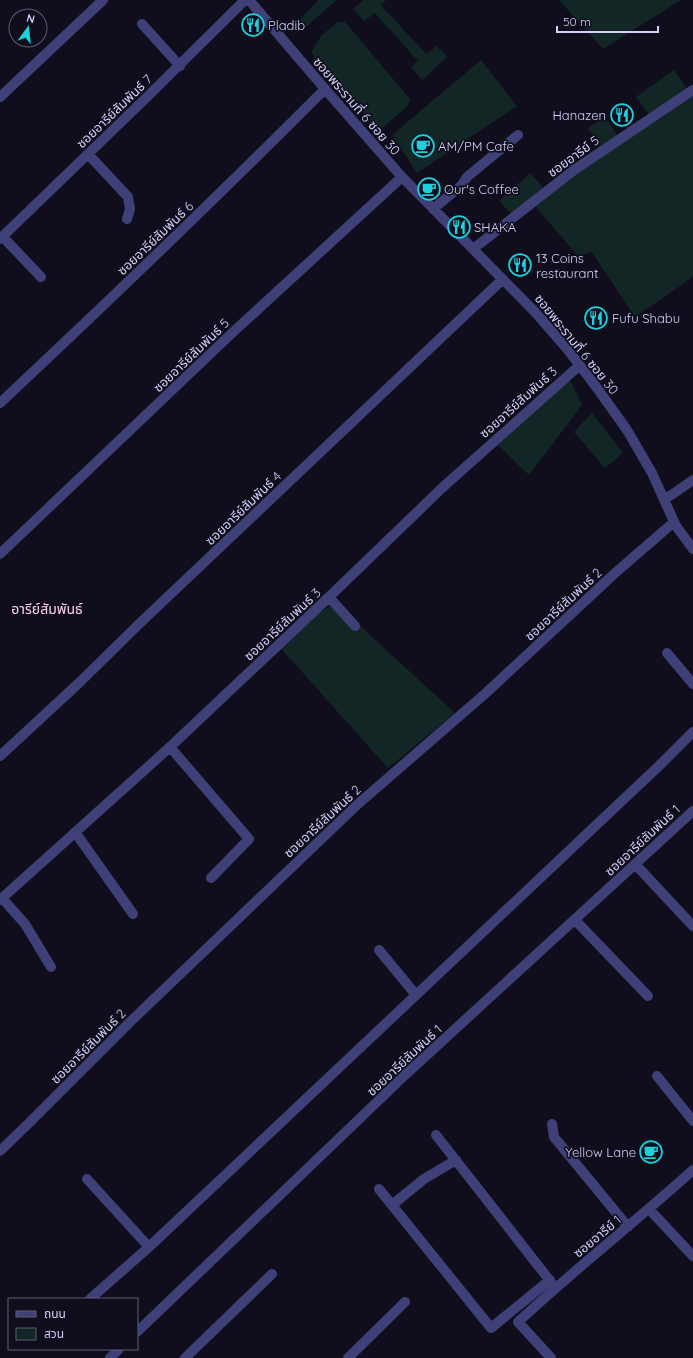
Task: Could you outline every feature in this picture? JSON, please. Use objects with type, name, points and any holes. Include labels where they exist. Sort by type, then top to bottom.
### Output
[{"type":"street","points":[[0,97],[103,0]]},
{"type":"street","name":"ซอยอารีย์สัมพันธ์ 7","points":[[1,238],[180,66],[245,0]]},
{"type":"street","name":"ซอยพระรามที่ 6 ซอย 30","points":[[249,0],[402,177],[544,322],[580,365],[627,430],[652,473],[674,522],[693,549]]},
{"type":"street","points":[[142,24],[180,66]]},
{"type":"street","name":"ซอยอารีย์สัมพันธ์ 6","points":[[0,403],[228,186],[325,89]]},
{"type":"street","name":"ซอยอารีย์ 5","points":[[473,249],[574,170],[693,90]]},
{"type":"street","points":[[433,209],[462,185],[467,177],[518,135]]},
{"type":"street","points":[[88,154],[128,197],[130,209],[127,219]]},
{"type":"street","name":"ซอยอารีย์สัมพันธ์ 5","points":[[0,554],[232,334],[402,177]]},
{"type":"street","points":[[1,238],[41,277]]},
{"type":"street","name":"ซอยอารีย์สัมพันธ์ 4","points":[[0,756],[81,681],[139,624],[503,279]]},
{"type":"street","name":"ซอยอารีย์สัมพันธ์ 3","points":[[1,899],[170,747],[442,488],[580,365]]},
{"type":"street","points":[[664,500],[693,480]]},
{"type":"street","name":"ซอยอารีย์สัมพันธ์ 2","points":[[0,1151],[130,1022],[358,804],[486,693],[614,574],[674,522]]},
{"type":"street","points":[[329,597],[355,626]]},
{"type":"street","points":[[667,654],[693,684]]},
{"type":"street","points":[[91,1298],[149,1247],[658,768],[693,732]]},
{"type":"street","points":[[170,747],[249,839],[211,878]]},
{"type":"street","name":"ซอยอารีย์สัมพันธ์ 1","points":[[138,1331],[404,1076],[693,811]]},
{"type":"street","points":[[75,832],[133,914]]},
{"type":"street","points":[[635,864],[693,926]]},
{"type":"street","points":[[1,899],[25,924],[51,967]]},
{"type":"street","points":[[575,920],[648,996]]},
{"type":"street","points":[[378,950],[416,995]]},
{"type":"street","points":[[657,1076],[693,1121]]},
{"type":"street","points":[[552,1124],[554,1137],[628,1227]]},
{"type":"street","points":[[436,1135],[553,1284]]},
{"type":"street","points":[[392,1205],[424,1179],[456,1160]]},
{"type":"street","name":"ซอยอารีย์ 1","points":[[551,1358],[518,1322],[537,1297],[628,1227],[693,1170]]},
{"type":"street","points":[[88,1179],[149,1247]]},
{"type":"street","points":[[379,1189],[491,1328],[537,1297]]},
{"type":"street","points":[[649,1209],[693,1256]]},
{"type":"street","points":[[185,1358],[272,1274]]},
{"type":"street","points":[[348,1358],[405,1302]]},
{"type":"green space","points":[[318,0],[337,0],[299,33],[293,27]]},
{"type":"green space","points":[[363,0],[386,0],[381,5],[426,54],[437,46],[447,57],[422,80],[411,67],[418,61],[375,13],[364,21],[353,9]]},
{"type":"green space","points":[[559,0],[681,0],[603,49]]},
{"type":"green space","points":[[337,22],[345,22],[410,99],[408,106],[379,131],[311,53],[321,36]]},
{"type":"green space","points":[[481,60],[517,106],[417,173],[392,135]]},
{"type":"green space","points":[[674,70],[688,90],[649,114],[636,97]]},
{"type":"green space","points":[[693,96],[693,277],[635,317],[591,251],[579,257],[535,206],[573,176]]},
{"type":"green space","points":[[605,117],[617,135],[600,146],[588,128]]},
{"type":"green space","points":[[530,173],[543,187],[512,215],[499,201]]},
{"type":"green space","points":[[569,378],[582,405],[529,475],[498,445]]},
{"type":"green space","points":[[592,413],[623,453],[605,468],[574,432]]},
{"type":"green space","points":[[335,603],[455,713],[388,768],[278,645],[304,622]]},
{"type":"place","name":"Pladib","points":[[253,25]]},
{"type":"place","name":"Hanazen","points":[[622,115]]},
{"type":"place","name":"AM/PM Cafe","points":[[423,146]]},
{"type":"place","name":"Our's Coffee","points":[[429,189]]},
{"type":"place","name":"SHAKA","points":[[459,227]]},
{"type":"place","name":"13 Coins restaurant","points":[[520,265]]},
{"type":"place","name":"Fufu Shabu","points":[[596,318]]},
{"type":"place","name":"Yellow Lane","points":[[651,1152]]},
{"type":"district","name":"อารีย์สัมพันธ์","points":[[47,609]]}]
